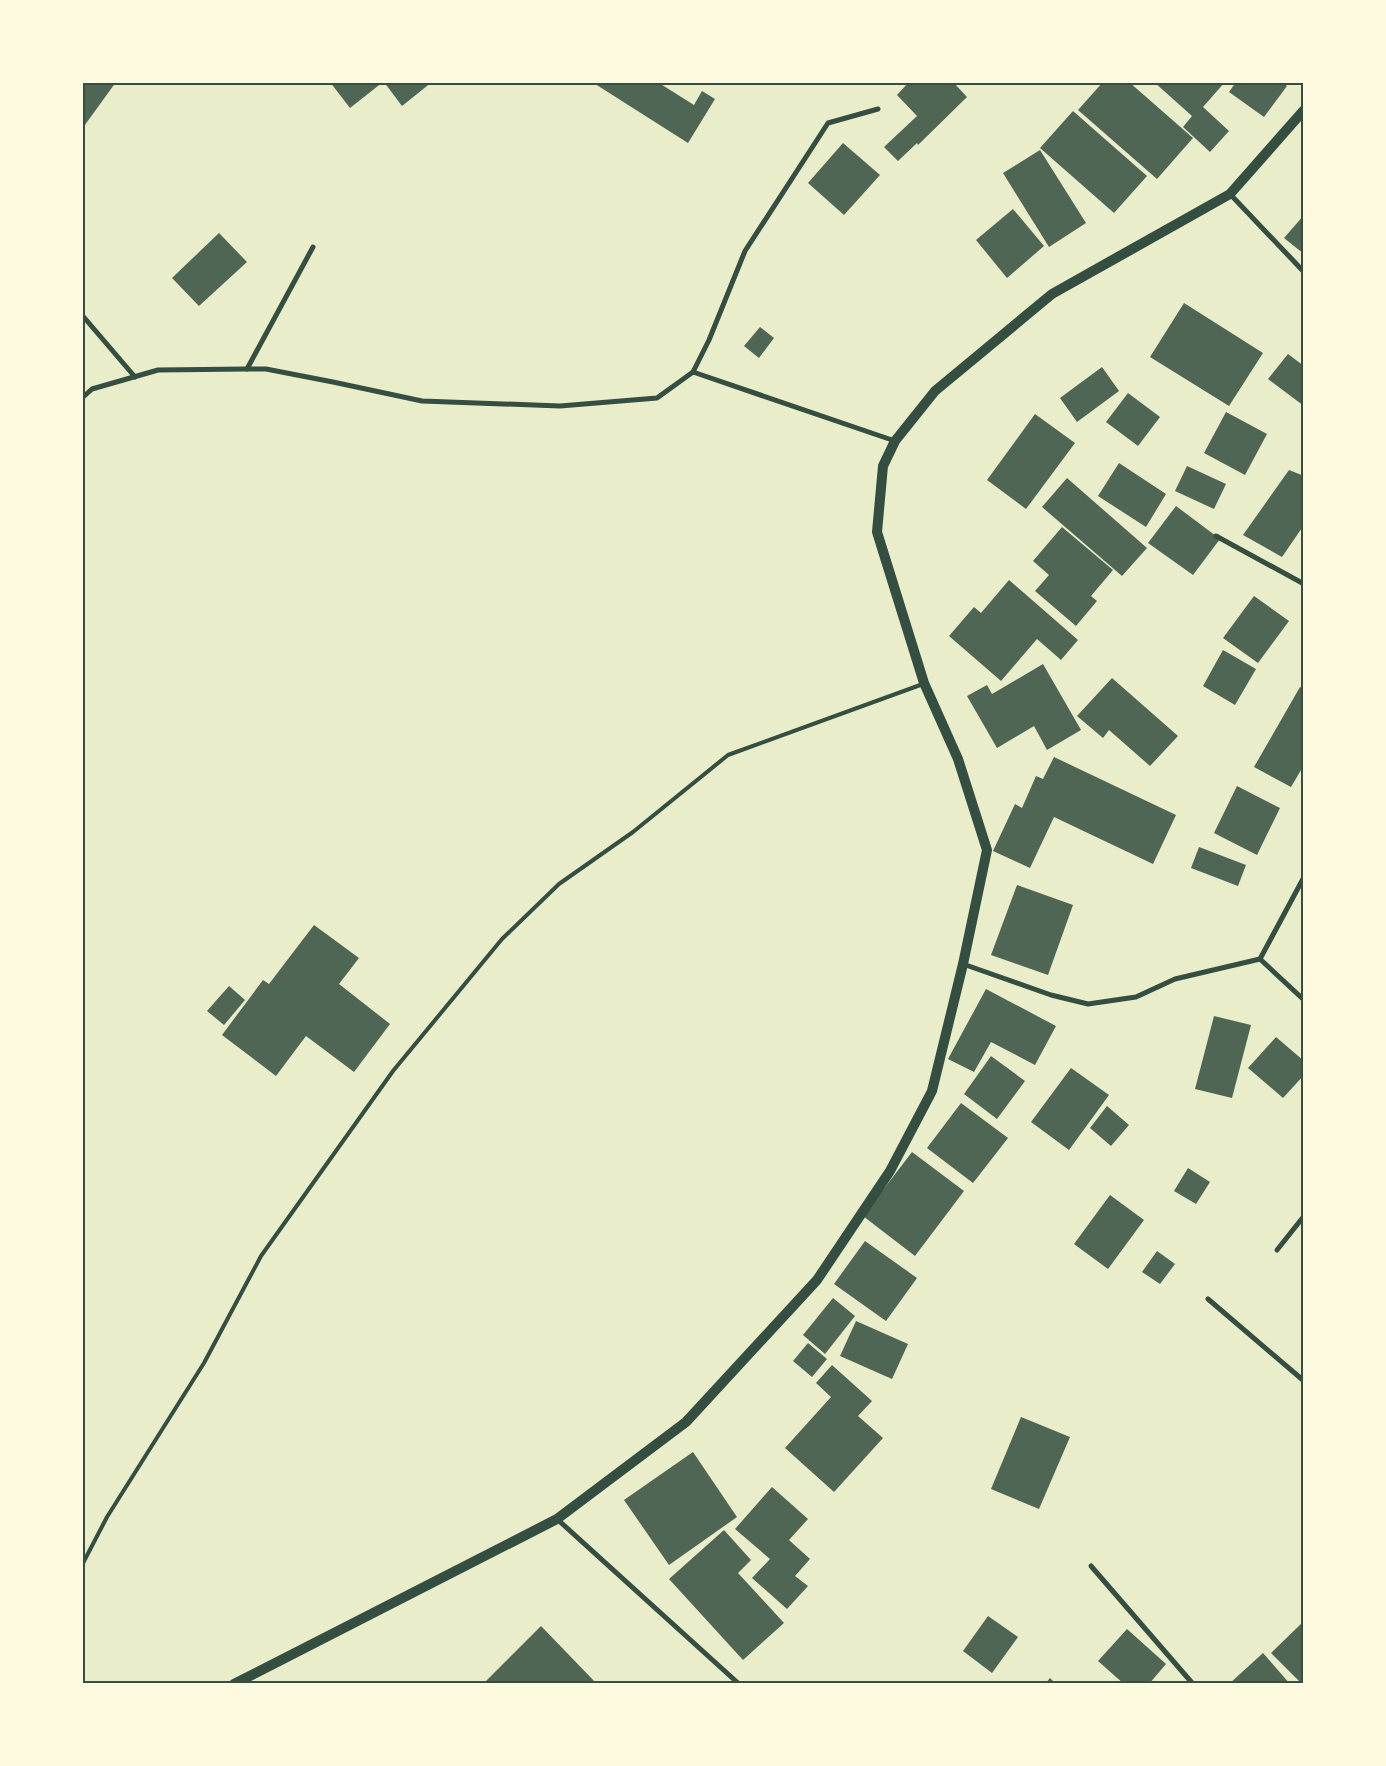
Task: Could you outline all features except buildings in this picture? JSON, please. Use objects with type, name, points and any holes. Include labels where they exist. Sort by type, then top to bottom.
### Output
[{"type":"main road","points":[[234,1684],[557,1519],[686,1422],[817,1280],[890,1172],[932,1091],[963,964],[987,850],[958,759],[924,683],[877,532],[883,466],[895,441],[935,391],[1052,294],[1230,194],[1304,110]]},
{"type":"street","points":[[82,398],[92,389],[158,370],[266,369],[422,402],[560,406],[657,398],[693,372],[709,340],[746,251],[828,123],[878,109]]},
{"type":"street","points":[[1230,194],[1304,272]]},
{"type":"street","points":[[247,369],[313,247]]},
{"type":"street","points":[[82,315],[135,377]]},
{"type":"street","points":[[693,372],[895,441]]},
{"type":"street","points":[[1216,536],[1304,584]]},
{"type":"street","points":[[963,964],[1051,995],[1088,1004],[1136,998],[1175,979],[1260,959],[1304,878]]},
{"type":"street","points":[[1260,959],[1304,1000]]},
{"type":"street","points":[[1277,1250],[1304,1216]]},
{"type":"street","points":[[1208,1299],[1304,1381]]},
{"type":"street","points":[[557,1519],[738,1684]]},
{"type":"street","points":[[1091,1566],[1193,1684]]},
{"type":"lane","points":[[82,1565],[107,1517],[204,1363],[261,1256],[394,1071],[502,939],[559,884],[633,832],[728,756],[924,683]]}]
